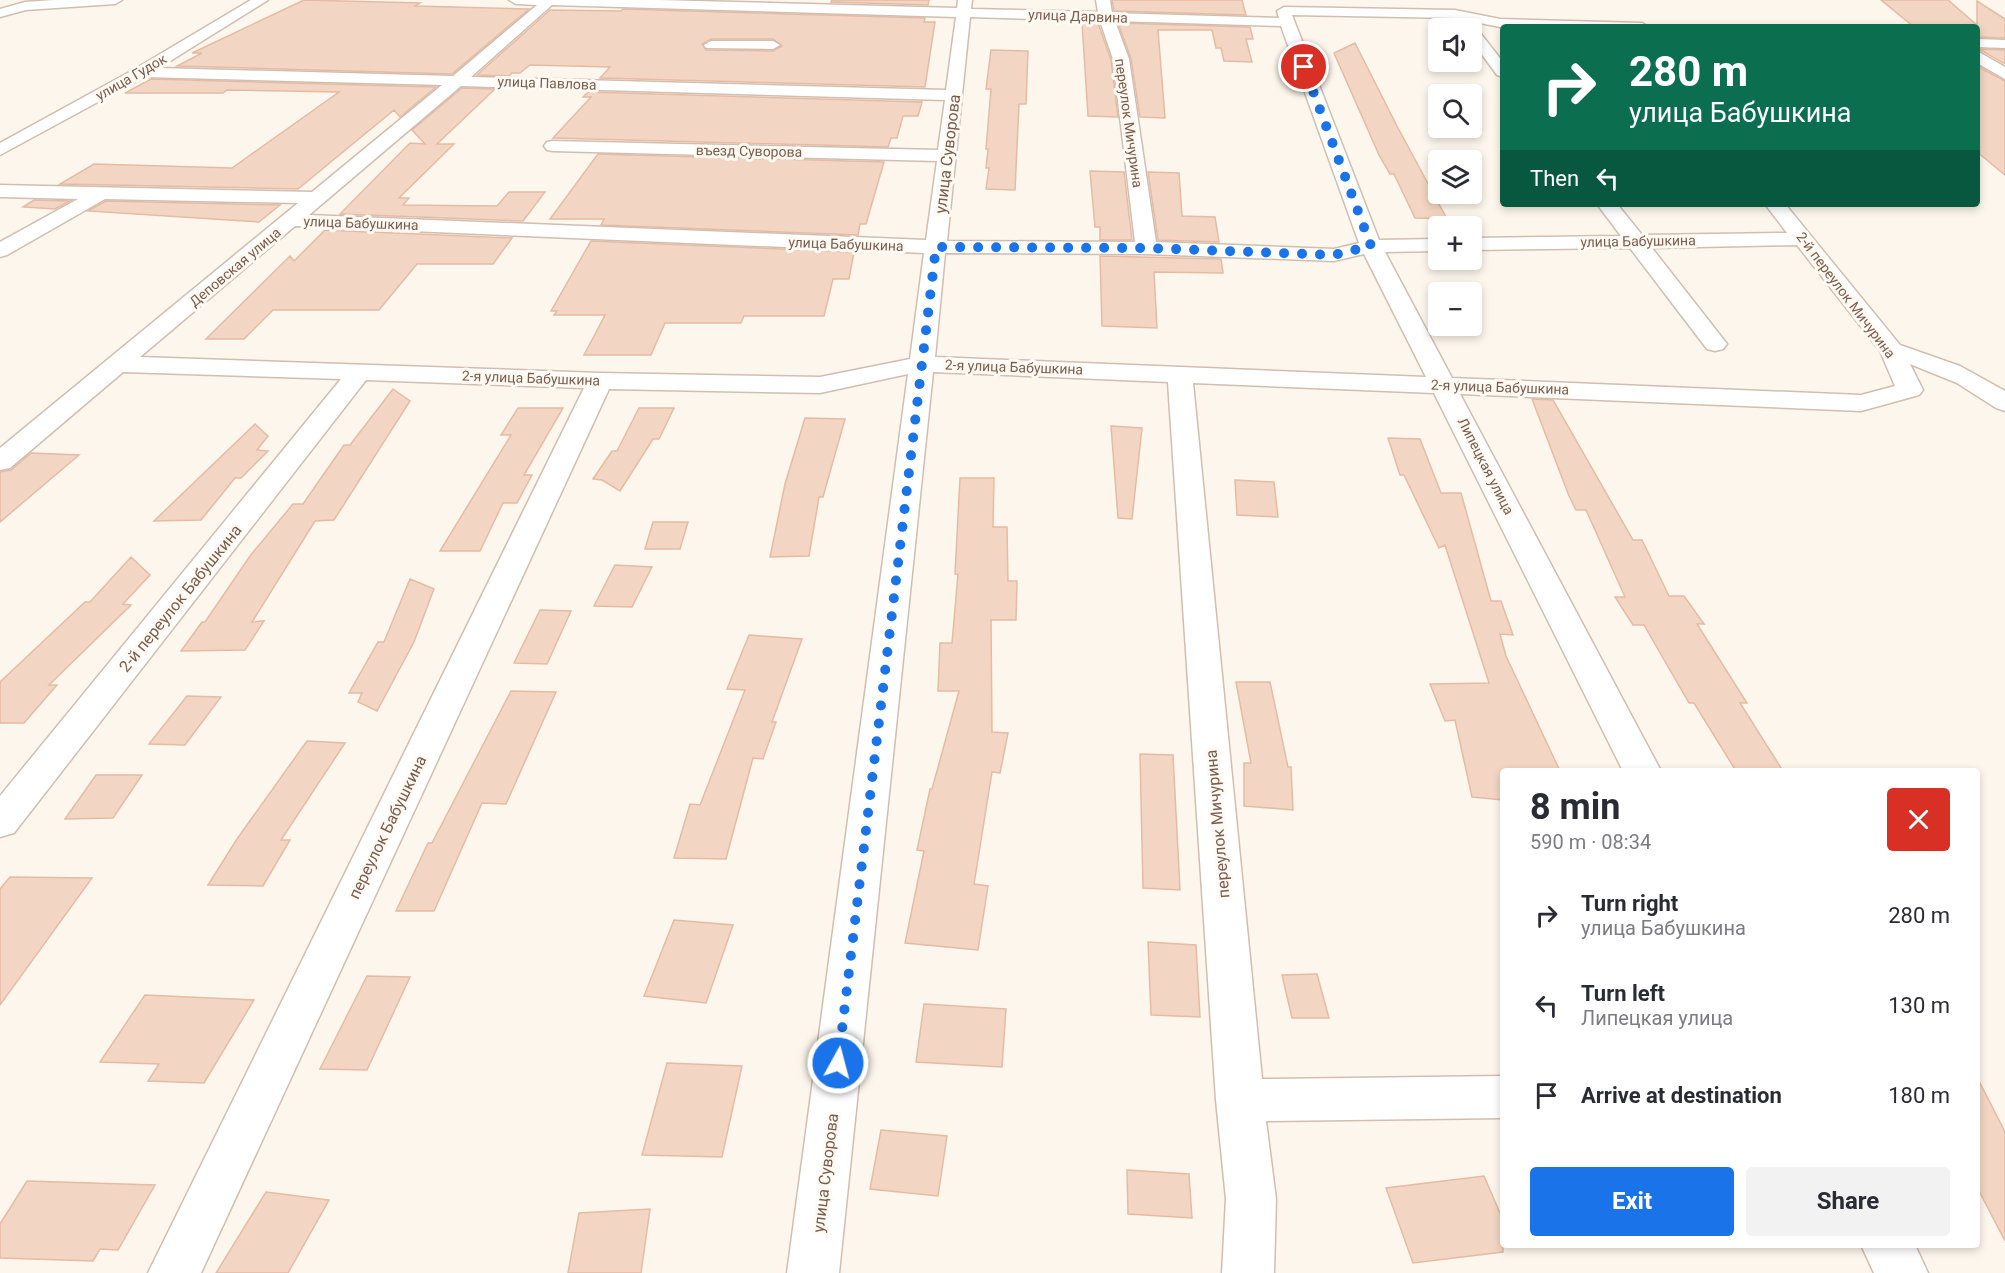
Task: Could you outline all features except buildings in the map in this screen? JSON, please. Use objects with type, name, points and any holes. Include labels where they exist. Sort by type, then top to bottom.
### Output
[{"type":"street","points":[[0,13],[25,6],[115,0]]},
{"type":"street","name":"улица Гудок","points":[[0,150],[141,72],[261,0]]},
{"type":"street","name":"улица Дарвина","points":[[516,0],[1104,9],[1286,17],[1455,14],[1500,23],[1532,24]]},
{"type":"street","name":"Деповская улица","points":[[0,462],[458,81],[550,1]]},
{"type":"street","name":"улица Суворова","points":[[813,1273],[964,6]]},
{"type":"street","points":[[1487,8],[1500,23]]},
{"type":"street","name":"переулок Мичурина","points":[[1104,9],[1121,59],[1146,248]]},
{"type":"street","points":[[1612,9],[1624,24]]},
{"type":"street","name":"Липецкая улица","points":[[1286,17],[1371,246],[1640,768]]},
{"type":"street","points":[[1482,24],[1500,23]]},
{"type":"street","points":[[1980,43],[2005,44]]},
{"type":"street","points":[[1482,44],[1500,68]]},
{"type":"street","points":[[711,45],[737,47],[773,45]]},
{"type":"street","points":[[702,89],[737,47]]},
{"type":"street","points":[[1980,58],[2005,74]]},
{"type":"street","name":"улица Павлова","points":[[141,72],[954,95]]},
{"type":"street","name":"въезд Суворова","points":[[553,146],[946,156]]},
{"type":"street","points":[[0,191],[316,198]]},
{"type":"street","points":[[0,251],[102,193]]},
{"type":"street","points":[[1609,207],[1715,344]]},
{"type":"street","name":"2-й переулок Мичурина","points":[[1778,207],[1892,350],[1910,390]]},
{"type":"street","name":"улица Бабушкина","points":[[290,220],[936,247],[1146,248],[1334,255],[1371,246],[1428,245]]},
{"type":"street","name":"улица Бабушкина","points":[[1482,244],[1805,239]]},
{"type":"street","points":[[1892,350],[1924,359],[1990,391],[2005,403]]},
{"type":"street","name":"2-я улица Бабушкина","points":[[119,364],[600,381],[820,385],[922,364],[1861,403],[1910,390]]},
{"type":"street","name":"2-й переулок Бабушкина","points":[[0,824],[359,373]]},
{"type":"street","name":"переулок Мичурина","points":[[1180,374],[1240,1100],[1251,1198],[1248,1273]]},
{"type":"street","name":"переулок Бабушкина","points":[[174,1273],[600,381]]},
{"type":"street","points":[[1240,1100],[1500,1097]]},
{"type":"street","points":[[1889,1248],[1902,1273]]},
{"type":"route","points":[[838,1063],[936,247],[1146,248],[1334,255],[1371,246],[1304,67]]}]
